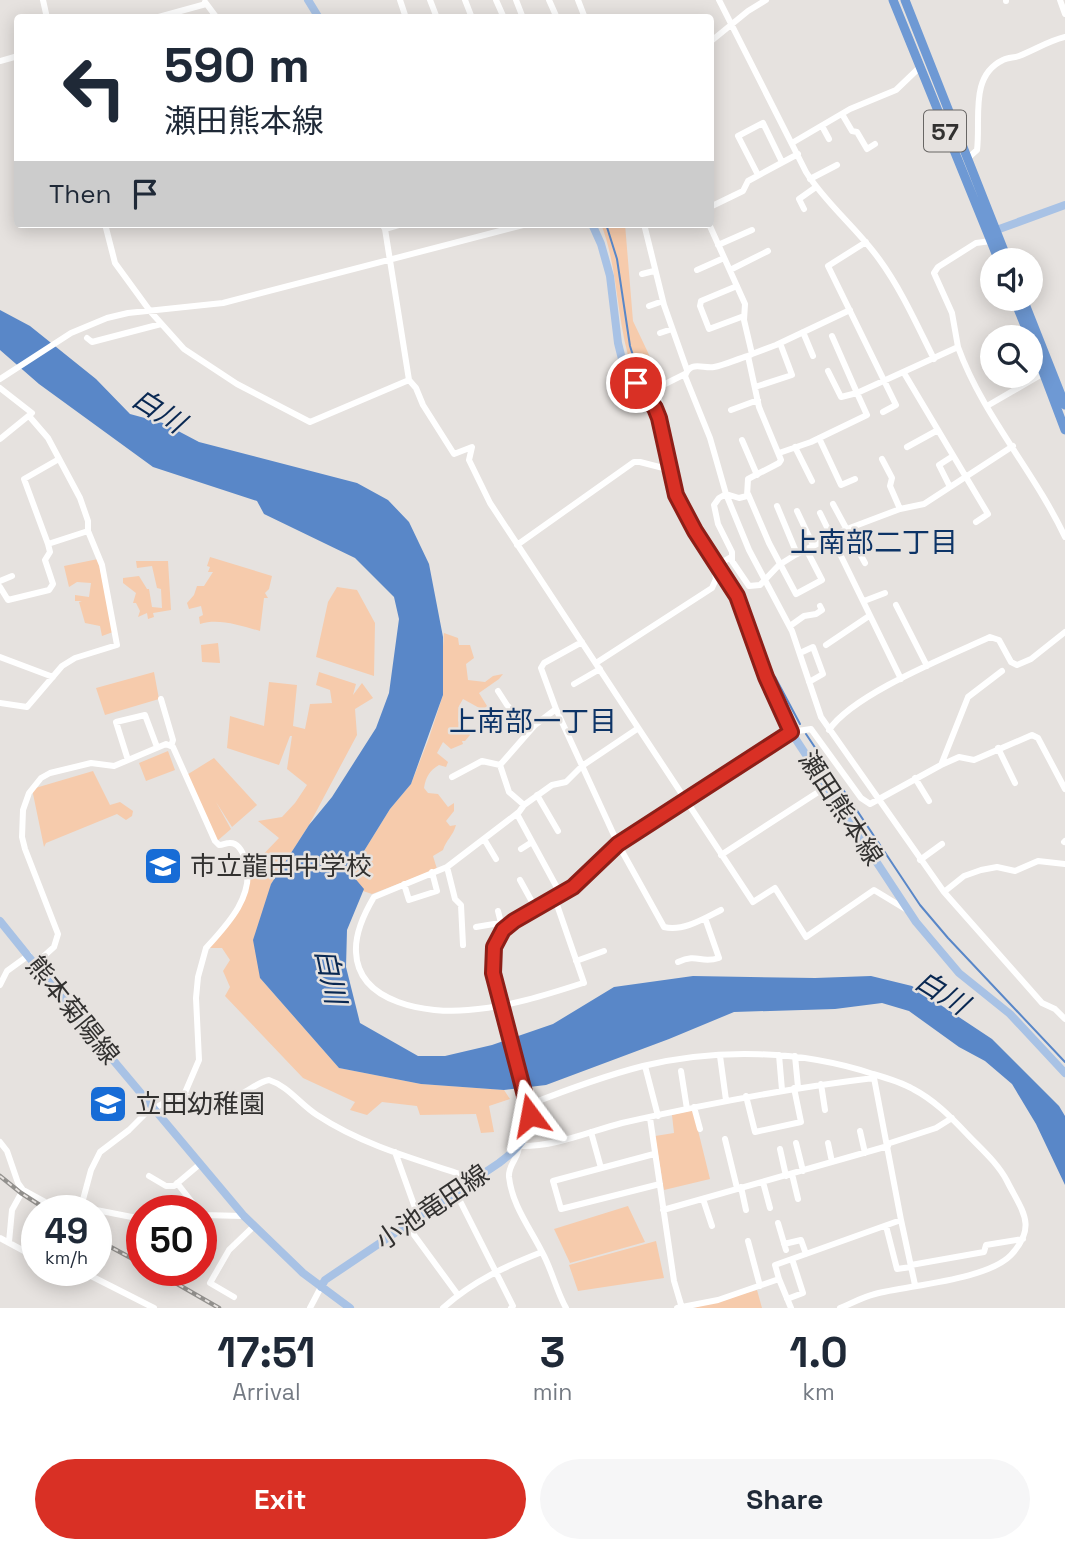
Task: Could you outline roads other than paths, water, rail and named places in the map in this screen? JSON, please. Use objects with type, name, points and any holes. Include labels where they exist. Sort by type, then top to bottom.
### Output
[{"type":"highway","name":"57","points":[[893,0],[992,235],[1000,248]]},
{"type":"highway","name":"57","points":[[905,0],[968,158],[996,248]]},
{"type":"highway","points":[[1028,311],[1065,402]]},
{"type":"highway","points":[[1044,373],[1065,430]]},
{"type":"main road","points":[[992,235],[1065,205]]},
{"type":"main road","name":"瀬田熊本線","points":[[594,228],[610,276],[622,359],[659,418],[676,495],[695,531],[737,596],[766,677],[791,732],[907,910],[959,973],[1010,1014],[1065,1073]]},
{"type":"main road","points":[[519,1146],[529,1125],[528,1105],[493,973],[492,957],[497,938],[506,926],[558,897],[581,880],[618,844],[791,732]]},
{"type":"main road","name":"熊本菊陽線","points":[[0,921],[244,1216],[284,1255],[350,1308]]},
{"type":"main road","name":"小池竜田線","points":[[321,1287],[326,1279],[519,1146]]},
{"type":"street","points":[[719,0],[813,182],[879,259],[903,298],[933,359]]},
{"type":"street","points":[[748,0],[752,9]]},
{"type":"street","points":[[714,40],[766,0]]},
{"type":"street","points":[[1060,0],[1065,14]]},
{"type":"street","points":[[168,14],[205,2]]},
{"type":"street","points":[[968,158],[977,150],[979,89],[984,76],[1005,59],[1018,57],[1041,44],[1065,37]]},
{"type":"street","points":[[792,143],[842,114],[896,90],[920,67]]},
{"type":"street","points":[[842,114],[867,149],[875,144]]},
{"type":"street","points":[[758,175],[738,135],[763,123],[782,162]]},
{"type":"street","points":[[822,126],[829,139]]},
{"type":"street","points":[[714,205],[743,191],[747,181],[798,154]]},
{"type":"street","points":[[804,209],[799,199],[813,182],[837,167]]},
{"type":"street","points":[[106,228],[115,263],[150,311],[184,349],[227,377],[310,422],[409,380]]},
{"type":"street","points":[[383,228],[409,380],[454,454],[472,447],[469,460],[490,503],[753,902],[775,888],[806,937],[874,890],[907,910]]},
{"type":"street","points":[[1,378],[71,333],[107,318],[223,303],[512,228]]},
{"type":"street","points":[[645,228],[671,329],[710,438],[726,494],[749,550],[790,626],[821,717],[944,892],[1042,1003],[1055,1009],[1065,1019]]},
{"type":"street","points":[[711,228],[745,304],[744,316],[755,387],[781,460],[747,481],[748,494],[796,594],[822,580],[806,549]]},
{"type":"street","points":[[718,245],[752,230]]},
{"type":"street","points":[[992,235],[937,267],[934,273],[951,310],[958,348],[967,370],[1065,537]]},
{"type":"street","points":[[866,242],[828,265],[896,405],[883,412]]},
{"type":"street","points":[[730,270],[768,251]]},
{"type":"street","points":[[697,270],[724,258]]},
{"type":"street","points":[[642,274],[654,271]]},
{"type":"street","points":[[737,286],[701,301],[700,306],[709,329],[744,316]]},
{"type":"street","points":[[649,306],[663,301]]},
{"type":"street","points":[[659,418],[661,408],[657,388],[695,365],[713,367],[750,355],[850,310]]},
{"type":"street","points":[[87,338],[92,342],[161,324]]},
{"type":"street","points":[[660,333],[671,329]]},
{"type":"street","points":[[803,332],[813,356]]},
{"type":"street","points":[[779,453],[820,438],[867,415],[832,336]]},
{"type":"street","points":[[755,387],[795,375],[780,343]]},
{"type":"street","points":[[828,371],[841,397],[884,382],[958,348]]},
{"type":"street","points":[[904,373],[988,514],[976,522]]},
{"type":"street","points":[[987,406],[1044,373]]},
{"type":"street","points":[[0,388],[32,413],[0,439]]},
{"type":"street","points":[[731,410],[758,400]]},
{"type":"street","points":[[0,703],[27,708],[62,666],[75,658],[117,645],[102,565],[88,531],[88,521],[80,498],[48,438],[29,416]]},
{"type":"street","points":[[906,447],[938,430]]},
{"type":"street","points":[[820,438],[841,485],[855,479]]},
{"type":"street","points":[[742,440],[757,475]]},
{"type":"street","points":[[748,494],[741,498],[726,494],[717,500],[714,511],[732,552],[731,558],[749,586],[759,586],[780,565],[813,545],[900,509],[918,506],[1013,446]]},
{"type":"street","points":[[795,447],[811,481]]},
{"type":"street","points":[[950,487],[939,465],[954,456]]},
{"type":"street","points":[[0,588],[8,600],[49,590],[53,584],[46,560],[50,552],[48,544],[24,479],[60,459]]},
{"type":"street","points":[[881,459],[892,478],[890,486],[900,509]]},
{"type":"street","points":[[516,545],[635,462],[671,470]]},
{"type":"street","points":[[833,504],[865,563]]},
{"type":"street","points":[[777,506],[797,554]]},
{"type":"street","points":[[797,511],[813,545]]},
{"type":"street","points":[[820,513],[901,679]]},
{"type":"street","points":[[48,544],[88,531]]},
{"type":"street","points":[[574,684],[712,588],[716,579],[714,567],[731,558]]},
{"type":"street","points":[[0,581],[12,576]]},
{"type":"street","points":[[863,601],[885,593]]},
{"type":"street","points":[[896,606],[927,666]]},
{"type":"street","points":[[790,626],[804,616],[822,610]]},
{"type":"street","points":[[826,645],[869,616]]},
{"type":"street","points":[[829,730],[841,715],[901,679],[992,637],[999,640],[1011,662],[1018,664],[1034,656],[1065,632]]},
{"type":"street","points":[[582,642],[541,665],[556,709],[618,844],[662,925],[667,928],[684,926],[721,910]]},
{"type":"street","points":[[800,653],[813,647],[823,674],[809,682]]},
{"type":"street","points":[[0,657],[53,677]]},
{"type":"street","points":[[941,765],[968,697],[1002,671]]},
{"type":"street","points":[[498,691],[507,705],[531,729]]},
{"type":"street","points":[[84,1195],[91,1170],[100,1152],[130,1130],[153,1108],[184,1095],[199,1060],[196,998],[203,957],[206,948],[240,905],[247,887],[249,874],[244,853],[234,843],[223,845],[215,841],[171,746],[173,740],[161,699]]},
{"type":"street","points":[[500,765],[531,729],[556,709]]},
{"type":"street","points":[[128,760],[116,723],[145,715],[157,747]]},
{"type":"street","points":[[517,814],[558,897],[584,984],[537,998],[465,1011],[415,1006],[389,998],[368,982],[360,970],[356,941],[374,897],[447,867],[517,814],[537,795],[552,785],[565,782],[582,766],[637,729]]},
{"type":"street","points":[[791,732],[810,729],[863,801],[868,804],[959,757],[973,760],[1030,735],[1036,737],[1065,789]]},
{"type":"street","points":[[35,964],[54,947],[58,934],[25,849],[22,823],[25,802],[34,785],[50,773],[91,762],[109,766],[166,744],[171,746]]},
{"type":"street","points":[[998,748],[1015,783]]},
{"type":"street","points":[[452,777],[482,761],[500,765]]},
{"type":"street","points":[[500,765],[509,792],[524,805]]},
{"type":"street","points":[[1001,777],[1010,773]]},
{"type":"street","points":[[915,778],[929,801]]},
{"type":"street","points":[[721,855],[826,787]]},
{"type":"street","points":[[537,795],[558,831]]},
{"type":"street","points":[[484,839],[496,859]]},
{"type":"street","points":[[521,849],[532,842]]},
{"type":"street","points":[[920,860],[942,844]]},
{"type":"street","points":[[944,892],[964,876],[981,870],[997,867],[1015,871],[1038,861],[1065,864]]},
{"type":"street","points":[[447,867],[455,899],[461,905],[463,945]]},
{"type":"street","points":[[404,884],[409,900],[437,891],[432,872]]},
{"type":"street","points":[[520,880],[536,909]]},
{"type":"street","points":[[629,886],[638,880]]},
{"type":"street","points":[[643,909],[651,904]]},
{"type":"street","points":[[498,911],[500,923]]},
{"type":"street","points":[[678,962],[690,957],[708,961],[719,958],[705,918]]},
{"type":"street","points":[[476,927],[514,921]]},
{"type":"street","points":[[576,961],[604,951]]},
{"type":"street","points":[[0,985],[7,971],[29,955]]},
{"type":"street","points":[[779,1055],[782,1090]]},
{"type":"street","points":[[720,1056],[726,1101]]},
{"type":"street","points":[[528,1105],[585,1082],[645,1066],[720,1056],[796,1056],[846,1066],[913,1089],[952,1118],[1001,1169],[1027,1221],[1023,1239],[1009,1257],[990,1269],[872,1295],[840,1308]]},
{"type":"street","points":[[746,1097],[755,1132],[801,1122],[796,1088],[796,1056]]},
{"type":"street","points":[[645,1066],[654,1117],[654,1154],[674,1281],[682,1308]]},
{"type":"street","points":[[681,1071],[700,1129]]},
{"type":"street","points":[[566,1308],[542,1252],[522,1218],[509,1178],[509,1168],[519,1153],[519,1146],[538,1146],[746,1097],[875,1076]]},
{"type":"street","points":[[875,1076],[915,1285]]},
{"type":"street","points":[[184,1095],[188,1098],[217,1100],[236,1097],[259,1083],[273,1081],[316,1115],[372,1145],[472,1180]]},
{"type":"street","points":[[821,1084],[825,1110]]},
{"type":"street","points":[[663,1210],[865,1153],[936,1128],[952,1118]]},
{"type":"street","points":[[860,1130],[865,1153]]},
{"type":"street","points":[[591,1132],[601,1168]]},
{"type":"street","points":[[724,1139],[746,1210]]},
{"type":"street","points":[[0,1142],[7,1152],[18,1183],[23,1190],[32,1195]]},
{"type":"street","points":[[796,1143],[803,1171]]},
{"type":"street","points":[[828,1143],[832,1162]]},
{"type":"street","points":[[780,1149],[798,1199]]},
{"type":"street","points":[[395,1152],[418,1216]]},
{"type":"street","points":[[654,1154],[553,1181],[561,1209],[660,1184]]},
{"type":"street","points":[[149,1177],[169,1187],[200,1164]]},
{"type":"street","points":[[763,1182],[770,1208]]},
{"type":"street","points":[[177,1183],[186,1195]]},
{"type":"street","points":[[9,1242],[12,1210],[23,1190]]},
{"type":"street","points":[[455,1191],[497,1271],[513,1306],[511,1308]]},
{"type":"street","points":[[704,1199],[712,1226]]},
{"type":"street","points":[[217,1215],[244,1216]]},
{"type":"street","points":[[791,1308],[775,1265],[901,1220]]},
{"type":"street","points":[[778,1223],[785,1247],[801,1240],[806,1254]]},
{"type":"street","points":[[406,1224],[458,1294]]},
{"type":"street","points":[[234,1297],[210,1283],[229,1250],[254,1226]]},
{"type":"street","points":[[886,1226],[897,1269],[984,1252],[986,1245],[1023,1239]]},
{"type":"street","points":[[0,1238],[21,1251]]},
{"type":"street","points":[[748,1241],[761,1286]]},
{"type":"street","points":[[443,1308],[458,1294],[497,1271],[542,1252]]},
{"type":"street","points":[[787,1299],[803,1293],[792,1259]]},
{"type":"street","points":[[677,1308],[718,1300],[779,1279]]},
{"type":"street","points":[[110,1286],[153,1308]]},
{"type":"street","points":[[310,1308],[321,1287]]},
{"type":"water","name":"白川","points":[[0,310],[30,326],[96,379],[130,414],[163,423],[199,442],[357,483],[388,500],[409,522],[429,564],[443,637],[443,695],[411,784],[390,809],[364,851],[353,876],[364,889],[347,930],[346,967],[360,1023],[418,1056],[445,1056],[492,1045],[553,1024],[614,987],[693,976],[871,976],[912,986],[992,1039],[1059,1106],[1065,1116],[1065,1185],[1036,1124],[1012,1084],[985,1061],[959,1047],[909,1011],[882,1003],[835,1009],[734,1012],[546,1085],[504,1090],[421,1084],[339,1068],[260,978],[253,940],[271,884],[376,728],[389,693],[399,619],[394,597],[355,558],[264,514],[257,501],[153,467],[39,384],[0,350]]},
{"type":"waterway","points":[[607,228],[617,259],[630,346],[637,368],[656,395]]},
{"type":"waterway","points":[[662,414],[677,483]]},
{"type":"waterway","points":[[775,677],[800,724]]},
{"type":"waterway","points":[[806,734],[920,905],[1065,1062]]},
{"type":"railway","points":[[0,1176],[24,1195]]},
{"type":"railway","points":[[112,1248],[126,1255]]},
{"type":"railway","points":[[181,1286],[219,1308]]},
{"type":"place","name":"市立龍田中学校","points":[[163,866]]},
{"type":"place","name":"立田幼稚園","points":[[108,1104]]},
{"type":"district","name":"上南部二丁目","points":[[874,542]]},
{"type":"district","name":"上南部一丁目","points":[[533,721]]}]
